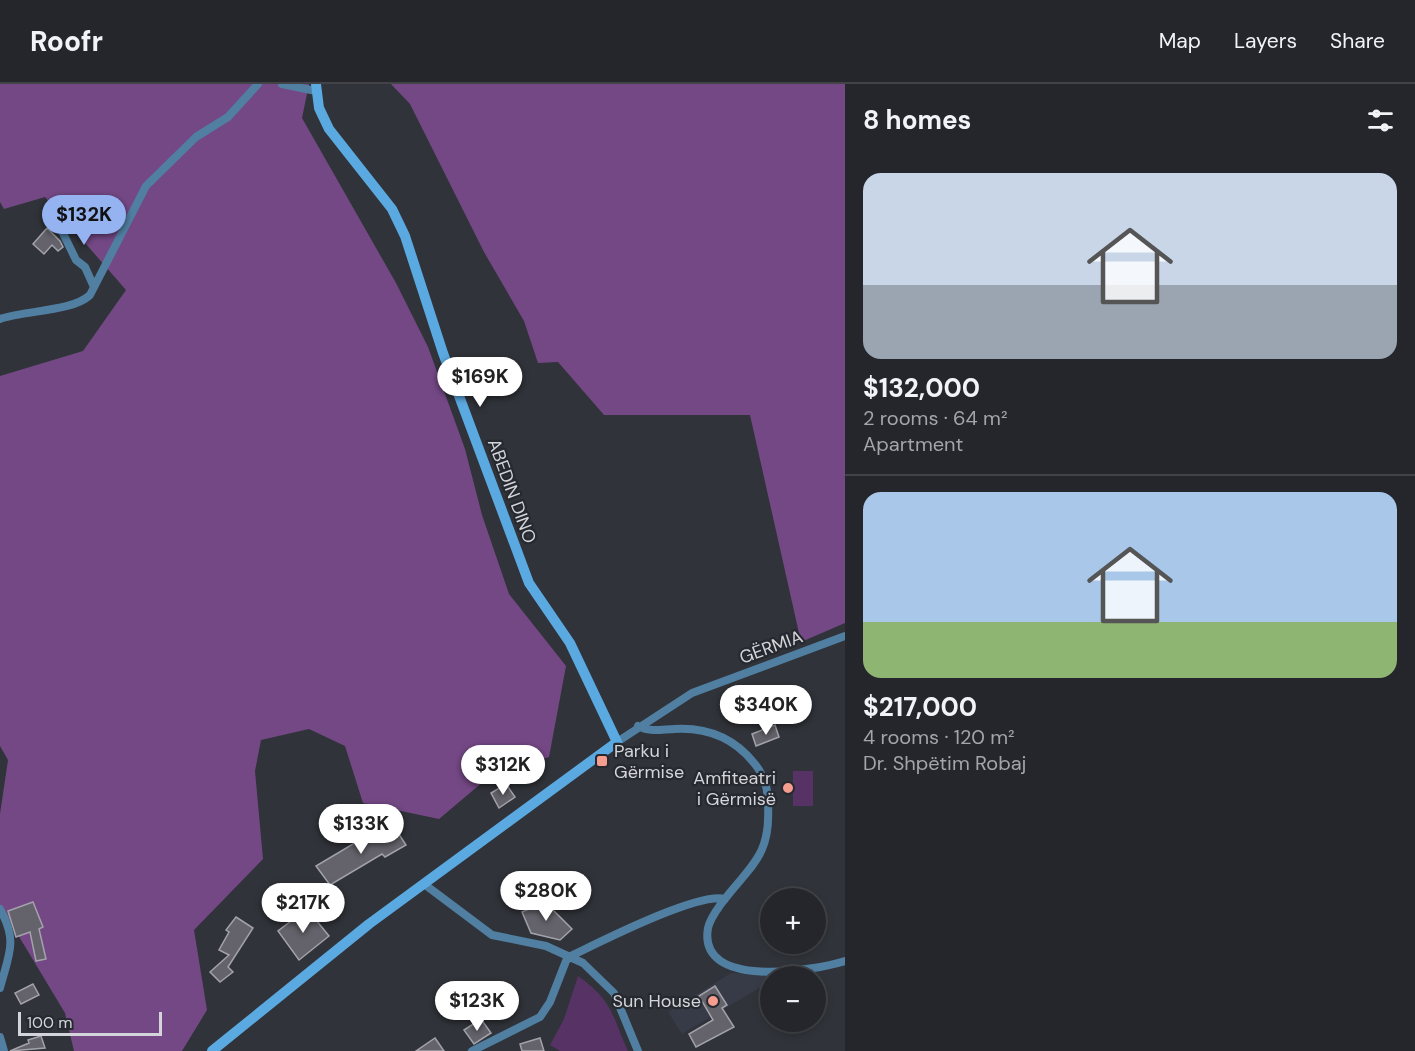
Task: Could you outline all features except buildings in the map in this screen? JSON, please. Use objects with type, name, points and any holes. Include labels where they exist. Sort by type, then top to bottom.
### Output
[{"type":"street","points":[[0,318],[17,313],[81,303],[94,287],[146,186],[196,137],[228,117],[258,84]]},
{"type":"street","points":[[282,84],[316,88]]},
{"type":"street","name":"ABEDIN DINO","points":[[316,88],[328,129],[392,209],[405,236],[443,353],[530,583],[570,643],[617,742]]},
{"type":"street","points":[[53,221],[60,227],[76,260],[85,267],[94,287]]},
{"type":"street","name":"GËRMIA","points":[[617,742],[638,726],[692,693],[845,636]]},
{"type":"street","points":[[638,726],[659,730],[689,728],[722,736],[736,744],[766,780],[769,820],[764,849],[755,865],[725,899],[711,920],[708,937],[713,953],[728,967],[780,970],[845,961]]},
{"type":"street","points":[[212,1051],[369,924],[617,742]]},
{"type":"street","points":[[424,884],[492,935],[546,946],[572,956],[593,971],[614,993],[639,1051]]},
{"type":"street","points":[[472,1051],[540,1017],[550,1002],[566,961],[572,956],[627,929],[710,897],[725,899]]},
{"type":"street","points":[[0,909],[10,927],[12,939],[0,988]]},
{"type":"street","points":[[0,1037],[4,1051]]},
{"type":"shaded area","points":[[0,84],[309,84],[302,118],[396,283],[428,347],[465,449],[482,515],[509,594],[566,666],[549,757],[490,776],[439,819],[363,803],[345,746],[309,729],[261,740],[255,771],[263,859],[194,930],[207,1010],[182,1051],[74,1051],[65,1013],[0,905],[0,814],[8,760],[0,746],[0,376],[83,351],[126,290],[45,197],[4,209],[0,202]]},
{"type":"shaded area","points":[[391,84],[845,84],[845,623],[801,642],[750,415],[604,415],[558,362],[538,363],[524,321],[484,252],[410,104]]},
{"type":"shaded area","points":[[793,771],[813,771],[813,806],[793,806]]},
{"type":"shaded area","points":[[731,973],[760,974],[760,988],[682,1034],[668,1012]]},
{"type":"shaded area","points":[[578,976],[605,1001],[628,1051],[560,1051],[550,1045],[564,1019]]},
{"type":"place","name":"Parku i Gërmise","points":[[602,761]]},
{"type":"place","name":"Amfiteatri i Gërmisë","points":[[788,788]]},
{"type":"place","name":"Sun House","points":[[713,1001]]}]
